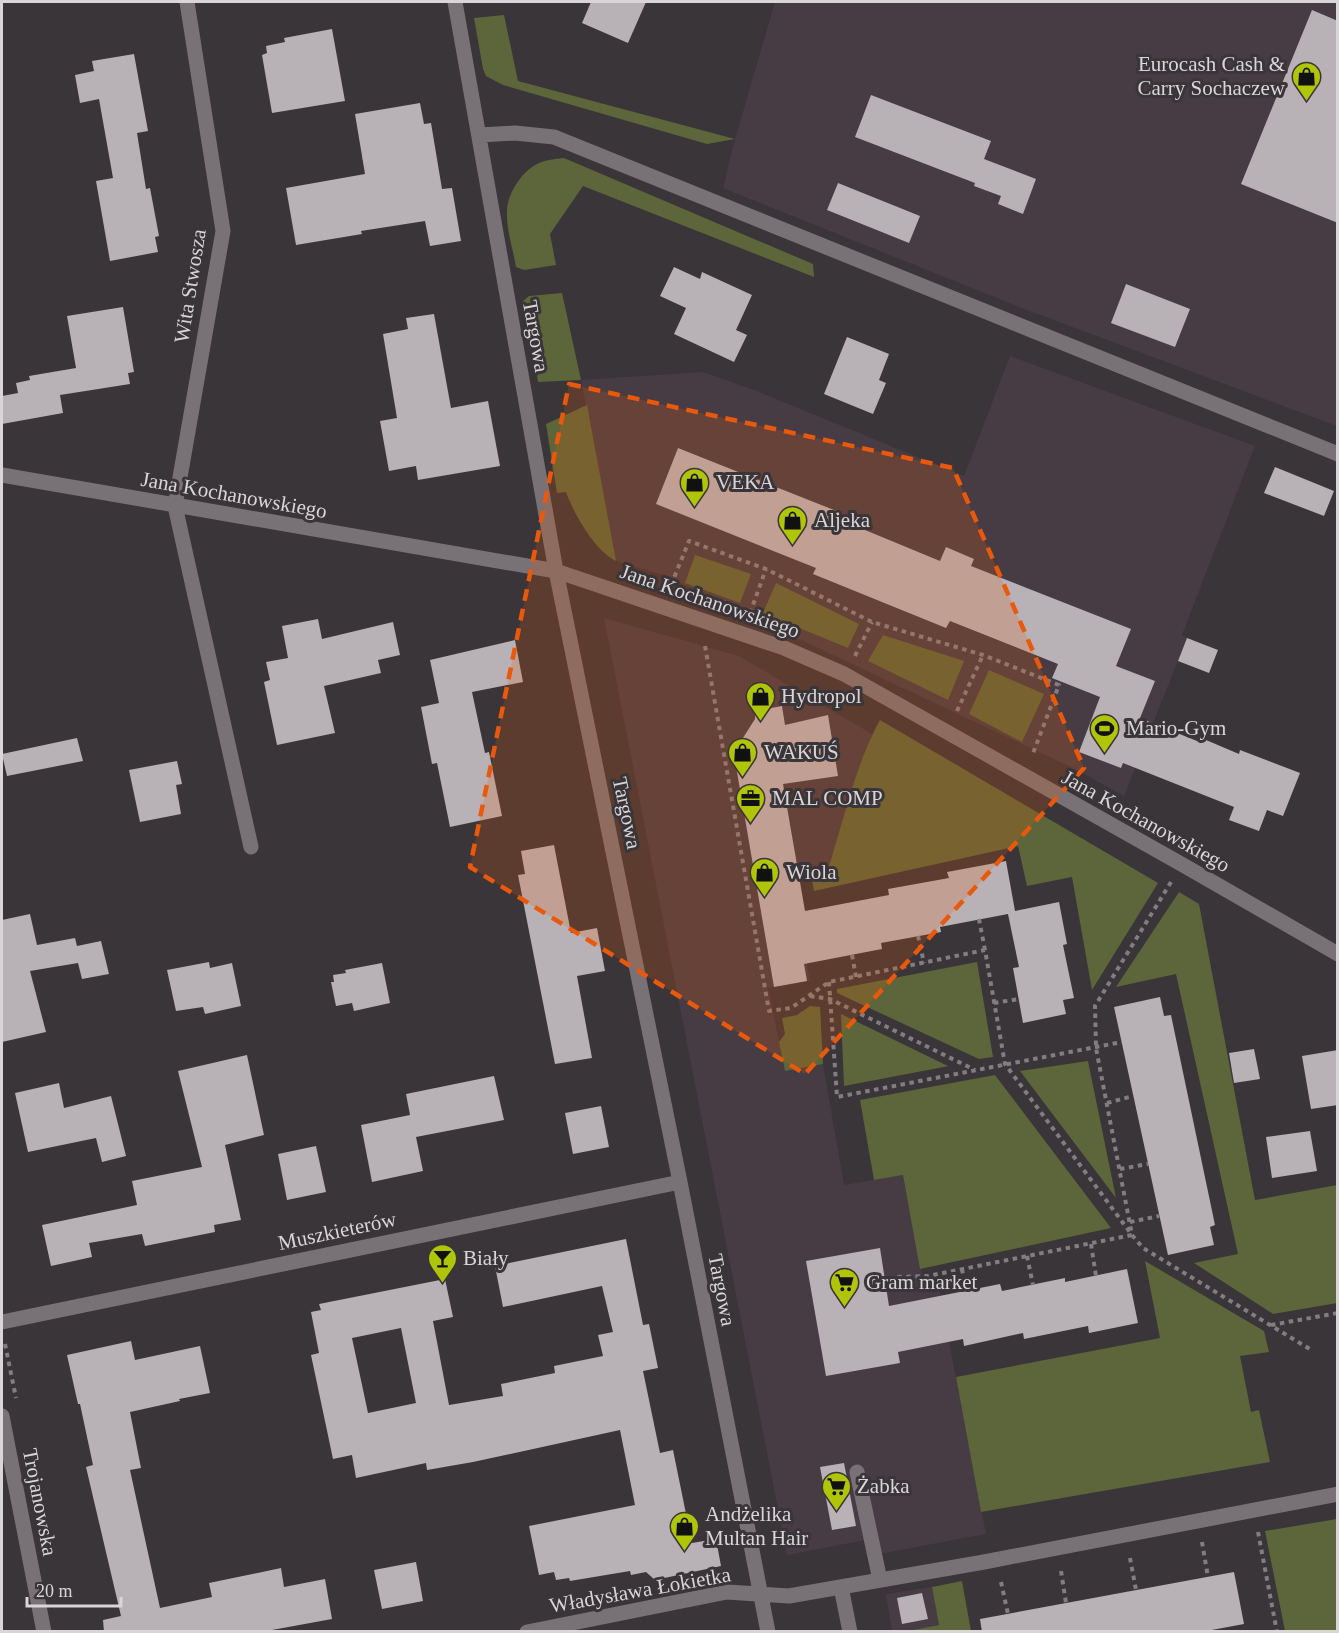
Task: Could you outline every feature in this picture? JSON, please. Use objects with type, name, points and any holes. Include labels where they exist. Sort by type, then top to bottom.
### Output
[{"type":"street","name":"Wita Stwosza","points":[[175,506],[223,231],[187,2]]},
{"type":"street","name":"Targowa","points":[[455,2],[556,571],[680,1182],[768,1632]]},
{"type":"street","points":[[478,135],[515,133],[554,137],[1338,454]]},
{"type":"street","name":"Jana Kochanowskiego","points":[[2,475],[556,571],[784,648],[844,674],[1338,954]]},
{"type":"street","points":[[175,506],[251,847]]},
{"type":"street","name":"Muszkieterów","points":[[2,1322],[680,1182]]},
{"type":"street","name":"Trojanowska","points":[[2,1416],[44,1632]]},
{"type":"street","points":[[857,1472],[880,1580]]},
{"type":"street","name":"Władysława Łokietka","points":[[527,1632],[727,1592],[789,1596],[1338,1494]]},
{"type":"street","points":[[841,1587],[850,1632]]},
{"type":"path","points":[[670,589],[689,541],[766,569],[872,622],[983,655],[1059,685],[1032,756]]},
{"type":"path","points":[[749,614],[766,569]]},
{"type":"path","points":[[853,659],[872,622]]},
{"type":"path","points":[[704,641],[770,1011],[791,1008],[829,982],[985,950]]},
{"type":"path","points":[[955,716],[983,655]]},
{"type":"path","points":[[1132,1235],[1096,1048],[1095,1006],[1172,880]]},
{"type":"path","points":[[979,920],[1005,1064],[1132,1235],[1143,1248],[1313,1351]]},
{"type":"path","points":[[918,936],[924,963]]},
{"type":"path","points":[[852,955],[856,976]]},
{"type":"path","points":[[829,982],[837,1097],[1122,1042]]},
{"type":"path","points":[[810,996],[830,999],[975,1070]]},
{"type":"path","points":[[994,1003],[1018,999]]},
{"type":"path","points":[[1107,1103],[1133,1096]]},
{"type":"path","points":[[1120,1169],[1148,1164]]},
{"type":"path","points":[[1130,1222],[1159,1216]]},
{"type":"path","points":[[897,1277],[928,1276],[1132,1235]]},
{"type":"path","points":[[1090,1244],[1096,1276]]},
{"type":"path","points":[[1027,1256],[1032,1285]]},
{"type":"path","points":[[962,1269],[966,1292]]},
{"type":"path","points":[[1271,1324],[1338,1313]]},
{"type":"path","points":[[1257,1527],[1277,1632]]},
{"type":"path","points":[[1201,1537],[1208,1576]]},
{"type":"path","points":[[1129,1550],[1136,1590]]},
{"type":"path","points":[[1059,1562],[1066,1603]]},
{"type":"path","points":[[1000,1573],[1008,1614]]},
{"type":"highlighted area","points":[[569,384],[953,468],[1084,768],[805,1074],[470,867]]},
{"type":"shaded area","points":[[775,2],[1337,2],[1337,426],[1019,307],[723,188]]},
{"type":"shaded area","points":[[1010,356],[1255,446],[1182,635],[1187,638],[1124,796],[1075,769],[663,575],[616,561],[581,380],[703,372],[754,390],[964,476]]},
{"type":"shaded area","points":[[604,618],[739,656],[872,734],[828,869],[792,879],[810,981],[768,988],[785,1071],[823,1064],[844,1185],[903,1175],[923,1280],[937,1279],[986,1534],[879,1554],[876,1538],[787,1555]]},
{"type":"shaded area","points":[[932,1587],[939,1625],[908,1631],[892,1631],[886,1594]]},
{"type":"green space","points":[[504,15],[518,81],[735,139],[707,144],[503,85],[486,76],[474,18]]},
{"type":"green space","points":[[564,158],[813,264],[814,277],[583,186],[550,234],[556,265],[524,270],[516,267],[507,218],[512,192],[519,180],[532,167],[544,161]]},
{"type":"green space","points":[[562,293],[581,380],[538,382],[523,301],[529,296]]},
{"type":"green space","points":[[587,405],[616,561],[593,541],[574,511],[566,492],[557,493],[546,424]]},
{"type":"green space","points":[[695,555],[751,574],[740,603],[685,583]]},
{"type":"green space","points":[[776,583],[859,624],[848,648],[763,613]]},
{"type":"green space","points":[[883,635],[964,661],[948,700],[868,661]]},
{"type":"green space","points":[[989,670],[1044,694],[1022,742],[969,714]]},
{"type":"green space","points":[[880,720],[1158,883],[1092,990],[1072,877],[1027,886],[1018,846],[814,891],[811,874],[828,869],[857,774]]},
{"type":"green space","points":[[1179,892],[1199,904],[1255,1200],[1337,1185],[1337,1303],[1273,1314],[1194,1263],[1238,1254],[1176,974],[1116,987]]},
{"type":"green space","points":[[977,962],[993,1057],[979,1059],[837,993],[837,989]]},
{"type":"green space","points":[[810,1006],[820,1007],[823,1064],[785,1071],[779,1042],[785,1034],[782,1018],[797,1015]]},
{"type":"green space","points":[[841,1014],[948,1066],[949,1066],[844,1086]]},
{"type":"green space","points":[[1088,1061],[1116,1198],[1020,1071]]},
{"type":"green space","points":[[995,1075],[1111,1228],[920,1269],[903,1175],[874,1180],[860,1100]]},
{"type":"green space","points":[[1145,1261],[1264,1331],[1269,1352],[1240,1356],[1251,1412],[1259,1410],[1270,1462],[981,1512],[956,1377],[1160,1338]]},
{"type":"green space","points":[[1337,1519],[1337,1631],[1285,1631],[1265,1531]]},
{"type":"green space","points":[[962,1581],[971,1631],[908,1631],[939,1625],[932,1587]]},
{"type":"building","points":[[591,2],[646,2],[628,43],[582,23]]},
{"type":"building","name":"Eurocash Cash & Carry Sochaczew","points":[[1312,10],[1338,21],[1338,223],[1241,184]]},
{"type":"building","points":[[332,29],[345,101],[272,113],[262,55],[267,53],[266,46],[285,42],[284,38]]},
{"type":"building","points":[[134,54],[148,131],[137,133],[146,189],[150,188],[159,236],[155,237],[158,252],[110,261],[96,181],[113,178],[99,99],[80,103],[75,75],[94,71],[92,61]]},
{"type":"building","points":[[871,95],[991,141],[984,159],[1036,179],[1023,214],[998,204],[1001,196],[974,186],[975,183],[855,137]]},
{"type":"building","points":[[420,103],[424,124],[431,123],[442,189],[452,188],[461,241],[430,246],[425,221],[361,231],[362,234],[296,245],[286,188],[365,174],[355,114]]},
{"type":"building","points":[[838,183],[920,216],[909,243],[827,210]]},
{"type":"building","points":[[674,267],[700,279],[702,272],[752,295],[736,330],[747,335],[734,362],[674,334],[686,308],[660,296]]},
{"type":"building","points":[[1126,284],[1190,309],[1175,347],[1111,323]]},
{"type":"building","points":[[123,307],[134,372],[128,373],[130,384],[60,395],[63,413],[2,424],[2,396],[18,393],[16,383],[30,380],[29,376],[76,368],[67,316]]},
{"type":"building","points":[[434,314],[451,408],[488,401],[500,466],[418,480],[416,466],[389,471],[380,421],[397,418],[383,334],[408,329],[406,318]]},
{"type":"building","points":[[847,337],[889,354],[879,380],[886,383],[873,414],[824,394]]},
{"type":"building","points":[[678,448],[839,512],[836,518],[940,561],[946,547],[974,559],[971,566],[1131,629],[1116,666],[1155,681],[1140,718],[1197,741],[1199,737],[1239,754],[1240,750],[1300,773],[1283,816],[1267,810],[1259,831],[1229,820],[1234,807],[1123,763],[1121,768],[1079,752],[1100,697],[1052,678],[1058,664],[950,621],[946,628],[813,574],[816,568],[656,504]]},
{"type":"building","points":[[1275,467],[1334,491],[1324,516],[1264,493]]},
{"type":"building","points":[[318,619],[322,639],[393,622],[400,655],[378,660],[381,673],[324,686],[335,733],[277,745],[264,682],[270,680],[266,662],[288,658],[282,626]]},
{"type":"building","points":[[1187,638],[1218,650],[1209,673],[1178,661]]},
{"type":"building","points":[[515,640],[523,682],[472,692],[485,753],[489,752],[502,816],[450,827],[437,763],[432,764],[421,707],[439,703],[430,660]]},
{"type":"building","points":[[782,706],[785,725],[828,715],[838,776],[783,784],[805,911],[889,895],[888,889],[949,878],[947,872],[1006,861],[1015,911],[1059,902],[1067,944],[1063,945],[1074,998],[1063,1000],[1066,1014],[1023,1023],[1013,968],[1019,967],[1008,914],[940,927],[941,932],[881,943],[882,949],[804,964],[807,981],[774,987],[732,743],[741,741],[755,719],[755,711]]},
{"type":"building","points":[[77,738],[83,761],[7,776],[2,754]]},
{"type":"building","points":[[177,761],[182,784],[176,785],[181,814],[140,822],[129,770]]},
{"type":"building","points":[[554,845],[571,933],[597,928],[605,971],[577,976],[592,1058],[555,1064],[518,875],[525,874],[521,851]]},
{"type":"building","points":[[30,914],[37,945],[75,938],[77,946],[101,941],[109,974],[82,979],[78,963],[30,971],[46,1032],[2,1042],[2,920]]},
{"type":"building","points":[[209,962],[210,968],[232,963],[241,1006],[205,1014],[203,1007],[176,1011],[167,970]]},
{"type":"building","points":[[382,963],[390,1003],[354,1011],[352,1003],[336,1006],[331,982],[334,982],[333,975],[346,973],[345,970]]},
{"type":"building","points":[[1160,997],[1164,1016],[1171,1015],[1215,1225],[1210,1227],[1214,1245],[1168,1255],[1114,1007]]},
{"type":"building","points":[[1254,1049],[1260,1079],[1234,1083],[1229,1053]]},
{"type":"building","points":[[1338,1050],[1338,1105],[1311,1109],[1302,1056]]},
{"type":"building","points":[[247,1055],[264,1135],[225,1145],[241,1220],[214,1225],[215,1232],[145,1246],[142,1234],[89,1243],[92,1257],[51,1266],[42,1225],[137,1205],[132,1181],[202,1167],[178,1071]]},
{"type":"building","points":[[494,1076],[504,1120],[416,1137],[423,1171],[372,1182],[361,1125],[410,1115],[406,1094]]},
{"type":"building","points":[[59,1083],[64,1108],[111,1096],[126,1156],[102,1162],[96,1138],[28,1152],[15,1093]]},
{"type":"building","points":[[601,1106],[609,1147],[573,1154],[565,1113]]},
{"type":"building","points":[[1310,1131],[1317,1171],[1272,1178],[1266,1137]]},
{"type":"building","points":[[316,1146],[326,1192],[287,1200],[278,1154]]},
{"type":"building","points":[[626,1239],[643,1325],[649,1324],[658,1368],[643,1371],[660,1453],[673,1450],[692,1543],[716,1539],[721,1566],[655,1580],[646,1572],[631,1575],[630,1571],[570,1581],[569,1578],[556,1580],[554,1572],[539,1575],[529,1526],[635,1505],[620,1430],[473,1462],[427,1470],[426,1463],[356,1478],[352,1455],[333,1459],[311,1355],[319,1353],[311,1312],[321,1310],[319,1304],[445,1279],[453,1317],[433,1321],[449,1405],[503,1396],[501,1384],[555,1373],[554,1366],[603,1356],[598,1335],[613,1332],[602,1286],[503,1307],[495,1266]],"holes":[[[401,1328],[416,1403],[368,1413],[352,1338]]]},
{"type":"building","points":[[880,1248],[889,1306],[1000,1284],[1002,1291],[1065,1278],[1065,1282],[1127,1269],[1138,1323],[1089,1333],[1088,1326],[1024,1339],[1023,1333],[964,1346],[963,1339],[898,1352],[900,1363],[826,1376],[806,1261]]},
{"type":"building","points":[[131,1341],[135,1360],[200,1346],[210,1393],[130,1412],[141,1468],[130,1470],[160,1608],[212,1597],[209,1583],[281,1568],[284,1587],[325,1579],[332,1619],[261,1632],[104,1632],[103,1620],[121,1616],[86,1467],[93,1465],[67,1355]]},
{"type":"building","points":[[844,1463],[856,1526],[832,1530],[820,1467]]},
{"type":"building","points":[[416,1562],[423,1601],[382,1609],[374,1570]]},
{"type":"building","points":[[1234,1572],[1244,1624],[1201,1632],[982,1632],[980,1619]]},
{"type":"building","points":[[922,1593],[928,1619],[902,1624],[897,1598]]},
{"type":"place","name":"Eurocash Cash & Carry Sochaczew","points":[[1306,102]]},
{"type":"place","name":"VEKA","points":[[695,508]]},
{"type":"place","name":"Aljeka","points":[[793,546]]},
{"type":"place","name":"Hydropol","points":[[760,722]]},
{"type":"place","name":"Mario-Gym","points":[[1105,754]]},
{"type":"place","name":"WAKUŚ","points":[[743,778]]},
{"type":"place","name":"MAL COMP","points":[[751,824]]},
{"type":"place","name":"Wiola","points":[[765,898]]},
{"type":"place","name":"Biały","points":[[442,1284]]},
{"type":"place","name":"Gram market","points":[[845,1308]]},
{"type":"place","name":"Żabka","points":[[836,1512]]},
{"type":"place","name":"Andżelika Multan Hair","points":[[684,1552]]}]
